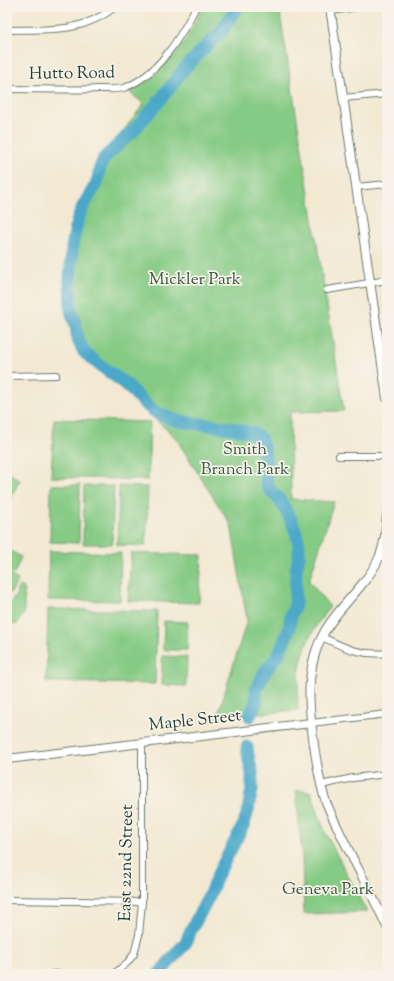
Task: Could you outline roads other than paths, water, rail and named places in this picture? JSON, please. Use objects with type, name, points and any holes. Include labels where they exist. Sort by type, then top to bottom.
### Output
[{"type":"street","points":[[7,30],[69,28],[99,18],[116,7]]},
{"type":"street","name":"Hutto Road","points":[[7,89],[73,90],[123,88],[146,74],[158,64],[188,22],[196,7]]},
{"type":"street","points":[[357,7],[331,9],[356,187],[385,366],[387,398]]},
{"type":"street","points":[[343,98],[387,94]]},
{"type":"street","points":[[356,187],[387,184]]},
{"type":"street","points":[[327,290],[387,280]]},
{"type":"street","points":[[7,376],[56,375]]},
{"type":"street","points":[[339,456],[387,456]]},
{"type":"street","points":[[387,514],[385,546],[379,559],[363,583],[330,624],[322,637],[310,672],[309,687],[311,723],[321,785],[340,832],[377,904],[387,927]]},
{"type":"street","points":[[322,637],[351,651],[364,654],[387,653]]},
{"type":"street","name":"Maple Street","points":[[7,758],[387,714]]},
{"type":"street","name":"East 22nd Street","points":[[114,974],[128,962],[134,954],[139,935],[142,902],[142,742]]},
{"type":"street","points":[[321,785],[354,778],[387,774]]},
{"type":"street","points":[[7,900],[142,902]]},
{"type":"street","points":[[53,974],[73,974]]},
{"type":"waterway","points":[[237,7],[222,31],[184,69],[161,99],[133,131],[104,158],[97,183],[83,206],[77,222],[72,247],[70,281],[71,311],[76,326],[78,340],[84,352],[127,385],[146,405],[157,413],[178,421],[232,428],[252,433],[260,438],[264,449],[267,486],[281,502],[291,520],[299,544],[299,556],[296,570],[295,605],[291,615],[289,629],[279,654],[266,670],[256,690],[256,702],[250,716]]},
{"type":"waterway","points":[[159,974],[186,942],[209,896],[218,874],[244,824],[252,789],[252,772],[247,747]]},
{"type":"park label","name":"Mickler Park","points":[[195,280]]},
{"type":"park label","name":"Smith Branch Park","points":[[245,460]]},
{"type":"park label","name":"Geneva Park","points":[[328,890]]}]
